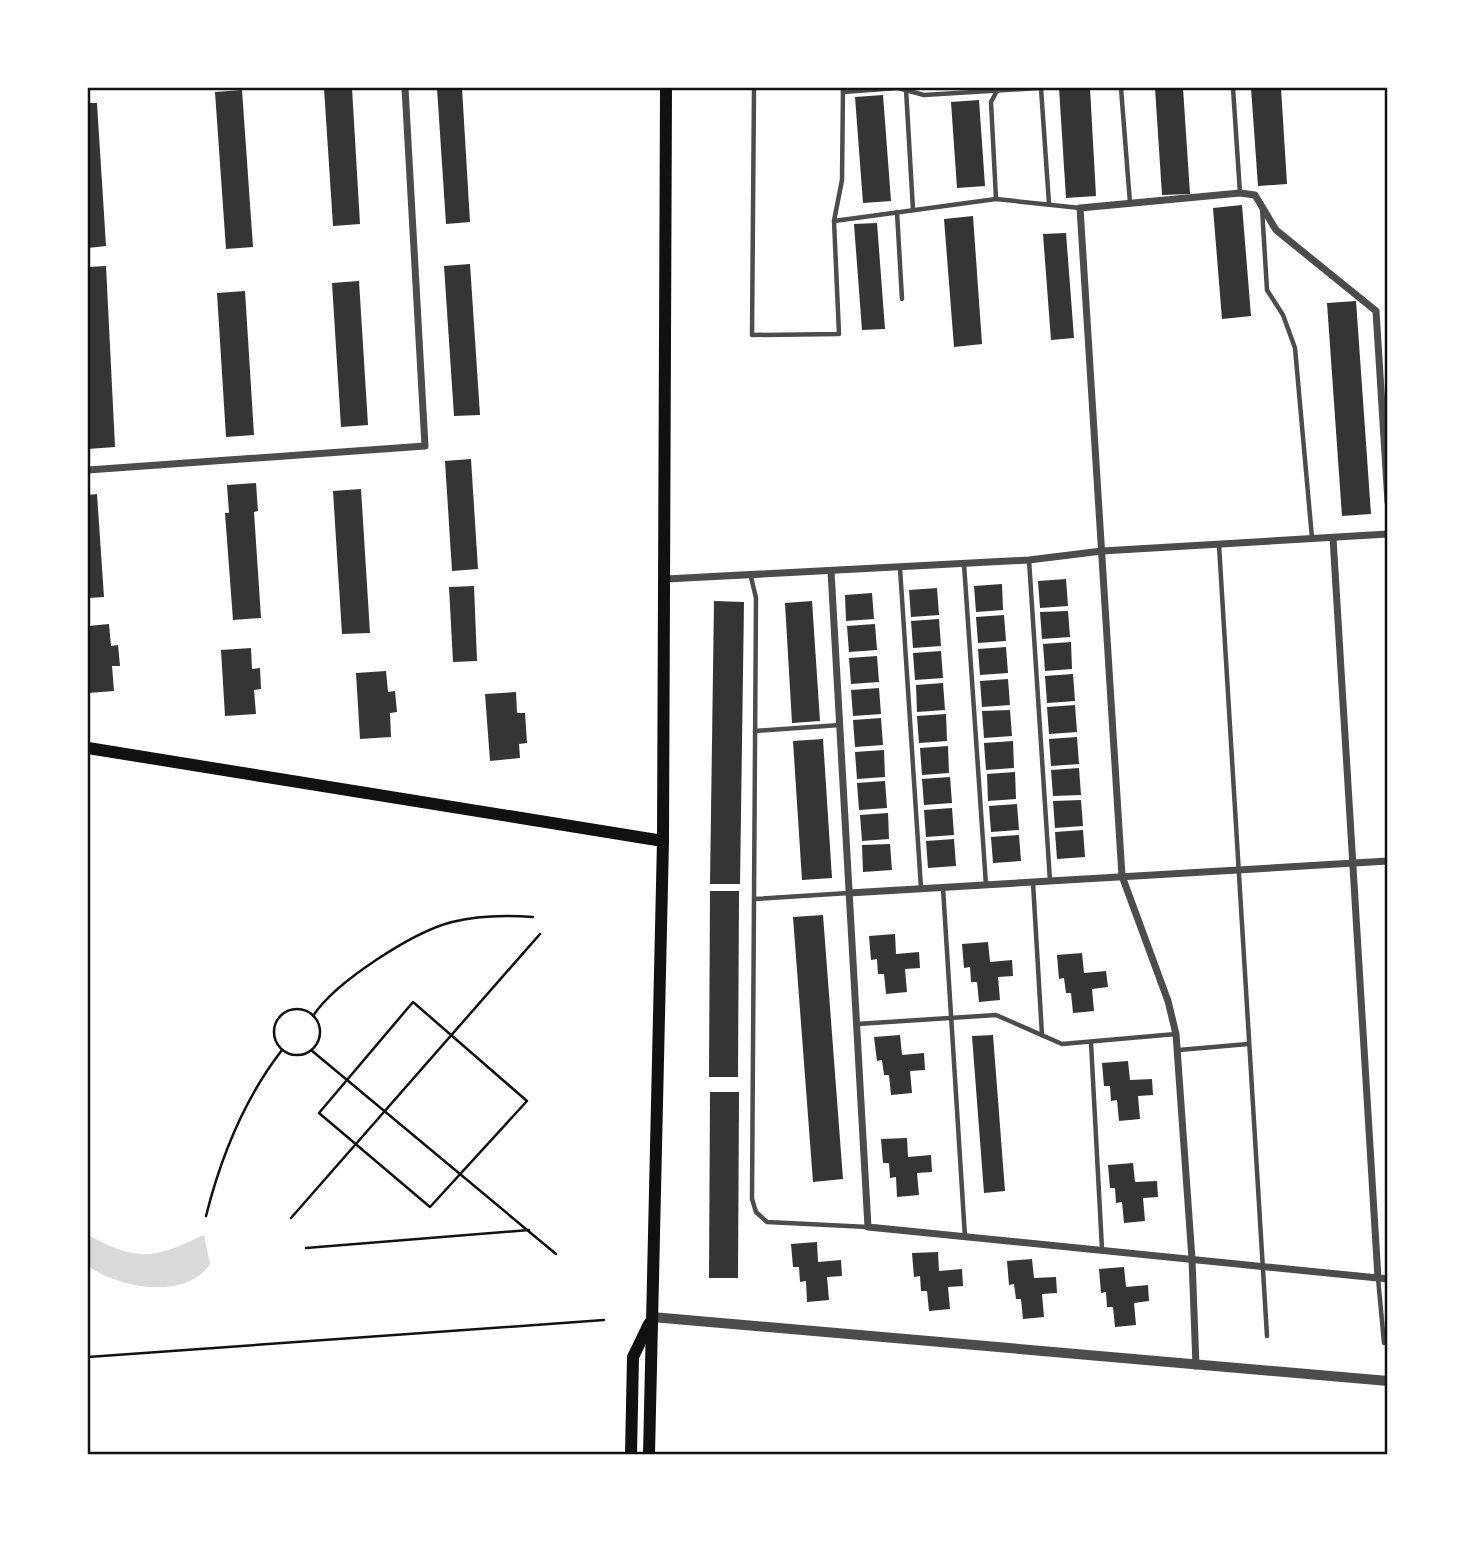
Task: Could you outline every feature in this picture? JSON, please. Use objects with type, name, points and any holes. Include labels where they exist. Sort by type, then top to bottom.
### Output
[{"type":"main road","points":[[649,1454],[663,841],[666,88]]},
{"type":"main road","points":[[88,747],[663,841]]},
{"type":"main road","points":[[631,1454],[633,1357],[652,1317]]},
{"type":"street","points":[[88,470],[425,446],[405,88]]},
{"type":"street","points":[[1196,1366],[1192,1259],[1177,1034],[1168,1001],[1122,876],[1080,208],[1240,193],[1255,195],[1276,230],[1376,311],[1388,502]]},
{"type":"street","points":[[666,579],[751,577],[1029,560],[1102,551],[1388,534]]},
{"type":"street","points":[[1333,538],[1378,1278]]},
{"type":"street","points":[[831,571],[868,1227],[1388,1279]]},
{"type":"street","points":[[849,892],[1388,860]]},
{"type":"street","points":[[652,1317],[1388,1381]]},
{"type":"lane","points":[[754,88],[752,335],[839,334],[834,221],[842,180],[843,90],[898,88],[924,95],[1040,88],[1049,204]]},
{"type":"lane","points":[[1121,88],[1130,203]]},
{"type":"lane","points":[[1233,88],[1240,193]]},
{"type":"lane","points":[[906,89],[913,210]]},
{"type":"lane","points":[[996,199],[991,102],[998,89]]},
{"type":"lane","points":[[834,221],[996,199],[1080,208]]},
{"type":"lane","points":[[1261,203],[1267,290],[1283,314],[1294,348],[1312,539]]},
{"type":"lane","points":[[897,212],[902,299]]},
{"type":"lane","points":[[1219,545],[1267,1336]]},
{"type":"lane","points":[[1029,560],[1050,881]]},
{"type":"lane","points":[[964,564],[986,885]]},
{"type":"lane","points":[[900,568],[922,888]]},
{"type":"lane","points":[[751,577],[756,598],[752,1199],[756,1212],[767,1222],[868,1227]]},
{"type":"lane","points":[[755,731],[840,725]]},
{"type":"lane","points":[[1033,882],[1042,1035]]},
{"type":"lane","points":[[943,887],[965,1237]]},
{"type":"lane","points":[[755,900],[849,892]]},
{"type":"lane","points":[[856,1024],[996,1015],[1062,1044],[1177,1034]]},
{"type":"lane","points":[[1091,1043],[1101,1249]]},
{"type":"lane","points":[[1179,1050],[1248,1044]]},
{"type":"lane","points":[[1378,1278],[1384,1343]]},
{"type":"path","points":[[313,1016],[364,968],[386,953],[449,923],[483,916],[533,917]]},
{"type":"path","points":[[291,1218],[540,934]]},
{"type":"path","points":[[413,1002],[527,1101],[430,1207],[319,1113],[348,1079],[413,1002]]},
{"type":"path","points":[[300,1009],[313,1016],[320,1029],[319,1037],[311,1050],[297,1055],[282,1050],[274,1030],[279,1016],[300,1009]]},
{"type":"path","points":[[206,1216],[225,1152],[263,1075],[282,1050]]},
{"type":"path","points":[[311,1050],[556,1254]]},
{"type":"path","points":[[306,1248],[529,1230]]},
{"type":"path","points":[[88,1357],[604,1320]]},
{"type":"shaded area","points":[[88,1235],[120,1250],[146,1254],[171,1249],[204,1235],[210,1264],[199,1276],[185,1283],[169,1287],[134,1285],[101,1274],[88,1266]]},
{"type":"building","points":[[324,88],[352,88],[360,224],[333,226]]},
{"type":"building","points":[[437,88],[462,88],[470,222],[446,224]]},
{"type":"building","points":[[1059,88],[1090,88],[1096,196],[1066,198]]},
{"type":"building","points":[[1155,88],[1183,88],[1190,194],[1162,195]]},
{"type":"building","points":[[1251,88],[1281,88],[1287,184],[1258,186]]},
{"type":"building","points":[[242,90],[253,247],[226,249],[215,92]]},
{"type":"building","points":[[883,95],[891,201],[863,203],[855,97]]},
{"type":"building","points":[[979,100],[985,186],[957,188],[951,102]]},
{"type":"building","points":[[88,103],[97,103],[106,246],[88,248]]},
{"type":"building","points":[[1242,205],[1251,316],[1222,319],[1213,208]]},
{"type":"building","points":[[973,216],[982,344],[954,347],[944,219]]},
{"type":"building","points":[[877,223],[885,329],[862,330],[854,224]]},
{"type":"building","points":[[1066,233],[1074,338],[1051,340],[1043,234]]},
{"type":"building","points":[[470,264],[480,415],[454,416],[444,266]]},
{"type":"building","points":[[106,266],[115,447],[88,449],[88,267]]},
{"type":"building","points":[[359,281],[368,425],[341,427],[332,283]]},
{"type":"building","points":[[245,291],[254,435],[226,437],[217,293]]},
{"type":"building","points":[[1356,301],[1371,514],[1342,516],[1327,303]]},
{"type":"building","points":[[471,459],[478,569],[452,571],[445,461]]},
{"type":"building","points":[[256,483],[258,511],[254,512],[261,618],[233,620],[225,513],[229,513],[227,485]]},
{"type":"building","points":[[361,489],[370,633],[342,634],[333,491]]},
{"type":"building","points":[[97,494],[104,597],[88,598],[88,495]]},
{"type":"building","points":[[1066,579],[1068,606],[1040,608],[1038,581]]},
{"type":"building","points":[[1002,584],[1003,610],[976,612],[974,586]]},
{"type":"building","points":[[474,586],[477,661],[453,662],[449,587]]},
{"type":"building","points":[[937,588],[939,615],[911,617],[909,590]]},
{"type":"building","points":[[872,593],[874,619],[846,621],[845,595]]},
{"type":"building","points":[[714,601],[744,602],[740,884],[710,884]]},
{"type":"building","points":[[812,601],[820,721],[792,723],[785,603]]},
{"type":"building","points":[[1068,611],[1070,637],[1042,639],[1040,612]]},
{"type":"building","points":[[1004,615],[1006,641],[978,643],[976,617]]},
{"type":"building","points":[[939,619],[941,646],[913,648],[911,621]]},
{"type":"building","points":[[109,624],[111,646],[118,645],[120,666],[112,666],[114,691],[88,693],[88,626]]},
{"type":"building","points":[[875,624],[877,650],[849,652],[847,626]]},
{"type":"building","points":[[1071,642],[1072,669],[1045,671],[1043,644]]},
{"type":"building","points":[[1006,647],[1008,673],[980,675],[978,649]]},
{"type":"building","points":[[251,648],[252,669],[260,668],[261,689],[254,690],[256,714],[225,716],[221,650]]},
{"type":"building","points":[[941,651],[943,678],[915,680],[913,653]]},
{"type":"building","points":[[877,656],[879,682],[851,684],[849,658]]},
{"type":"building","points":[[386,671],[388,692],[395,691],[397,712],[390,713],[391,737],[360,739],[356,673]]},
{"type":"building","points":[[1073,674],[1075,701],[1047,703],[1045,676]]},
{"type":"building","points":[[1008,679],[1010,705],[982,707],[980,681]]},
{"type":"building","points":[[943,683],[945,710],[917,712],[916,685]]},
{"type":"building","points":[[879,688],[881,714],[853,716],[851,690]]},
{"type":"building","points":[[516,692],[517,713],[525,713],[527,743],[519,744],[520,758],[490,761],[485,694]]},
{"type":"building","points":[[1075,705],[1077,732],[1049,734],[1047,707]]},
{"type":"building","points":[[1010,710],[1012,736],[984,738],[982,711]]},
{"type":"building","points":[[946,714],[947,741],[919,743],[917,716]]},
{"type":"building","points":[[881,718],[883,745],[855,747],[853,720]]},
{"type":"building","points":[[1077,737],[1079,764],[1051,766],[1049,739]]},
{"type":"building","points":[[823,739],[832,878],[802,880],[793,741]]},
{"type":"building","points":[[1013,741],[1014,768],[986,770],[984,743]]},
{"type":"building","points":[[948,746],[949,773],[922,775],[920,748]]},
{"type":"building","points":[[884,750],[885,777],[857,779],[855,752]]},
{"type":"building","points":[[1079,768],[1081,795],[1053,796],[1051,770]]},
{"type":"building","points":[[1015,772],[1016,799],[988,801],[987,774]]},
{"type":"building","points":[[950,777],[952,803],[924,805],[922,779]]},
{"type":"building","points":[[885,781],[887,808],[859,810],[857,783]]},
{"type":"building","points":[[1081,800],[1083,826],[1055,828],[1053,801]]},
{"type":"building","points":[[1017,804],[1019,830],[991,832],[989,806]]},
{"type":"building","points":[[952,808],[954,835],[926,837],[924,810]]},
{"type":"building","points":[[888,813],[889,839],[862,841],[860,815]]},
{"type":"building","points":[[1083,830],[1085,857],[1057,859],[1055,832]]},
{"type":"building","points":[[1019,835],[1021,861],[993,863],[991,837]]},
{"type":"building","points":[[954,839],[956,866],[928,868],[926,841]]},
{"type":"building","points":[[890,844],[892,870],[863,872],[862,845]]},
{"type":"building","points":[[710,891],[739,891],[738,1077],[709,1077]]},
{"type":"building","points":[[823,915],[843,1179],[813,1182],[793,917]]},
{"type":"building","points":[[895,934],[896,954],[919,952],[920,968],[905,969],[907,992],[886,994],[884,974],[878,974],[877,959],[871,960],[869,936]]},
{"type":"building","points":[[988,942],[990,962],[1012,960],[1013,976],[998,977],[1000,1000],[979,1002],[977,982],[971,982],[970,967],[964,968],[962,944]]},
{"type":"building","points":[[1082,953],[1084,973],[1106,971],[1108,987],[1092,989],[1094,1011],[1073,1013],[1071,993],[1066,993],[1064,978],[1059,979],[1057,955]]},
{"type":"building","points":[[900,1035],[902,1055],[924,1053],[925,1070],[910,1071],[912,1093],[891,1095],[889,1075],[884,1075],[882,1060],[877,1061],[874,1037]]},
{"type":"building","points":[[993,1035],[1005,1191],[984,1193],[972,1036]]},
{"type":"building","points":[[1128,1061],[1130,1080],[1152,1079],[1153,1095],[1138,1096],[1140,1119],[1119,1121],[1117,1100],[1111,1101],[1110,1086],[1104,1086],[1102,1063]]},
{"type":"building","points":[[710,1092],[739,1092],[738,1278],[709,1278]]},
{"type":"building","points":[[907,1138],[908,1157],[931,1155],[932,1172],[917,1173],[919,1195],[897,1197],[896,1177],[890,1178],[889,1163],[883,1163],[881,1139]]},
{"type":"building","points":[[1133,1163],[1135,1182],[1157,1181],[1158,1197],[1143,1198],[1145,1221],[1124,1223],[1122,1202],[1116,1203],[1115,1188],[1110,1188],[1108,1165]]},
{"type":"building","points":[[817,1242],[818,1262],[841,1260],[842,1276],[827,1277],[829,1300],[807,1302],[806,1281],[800,1282],[799,1267],[793,1267],[791,1244]]},
{"type":"building","points":[[938,1252],[939,1271],[962,1269],[963,1286],[948,1287],[950,1309],[929,1311],[927,1291],[921,1291],[920,1276],[914,1277],[912,1253]]},
{"type":"building","points":[[1032,1259],[1034,1278],[1056,1277],[1057,1293],[1042,1294],[1044,1317],[1023,1319],[1021,1299],[1016,1299],[1014,1284],[1009,1285],[1007,1261]]},
{"type":"building","points":[[1124,1267],[1126,1287],[1148,1285],[1149,1301],[1134,1303],[1136,1325],[1115,1327],[1113,1307],[1107,1307],[1106,1292],[1101,1293],[1099,1269]]}]
